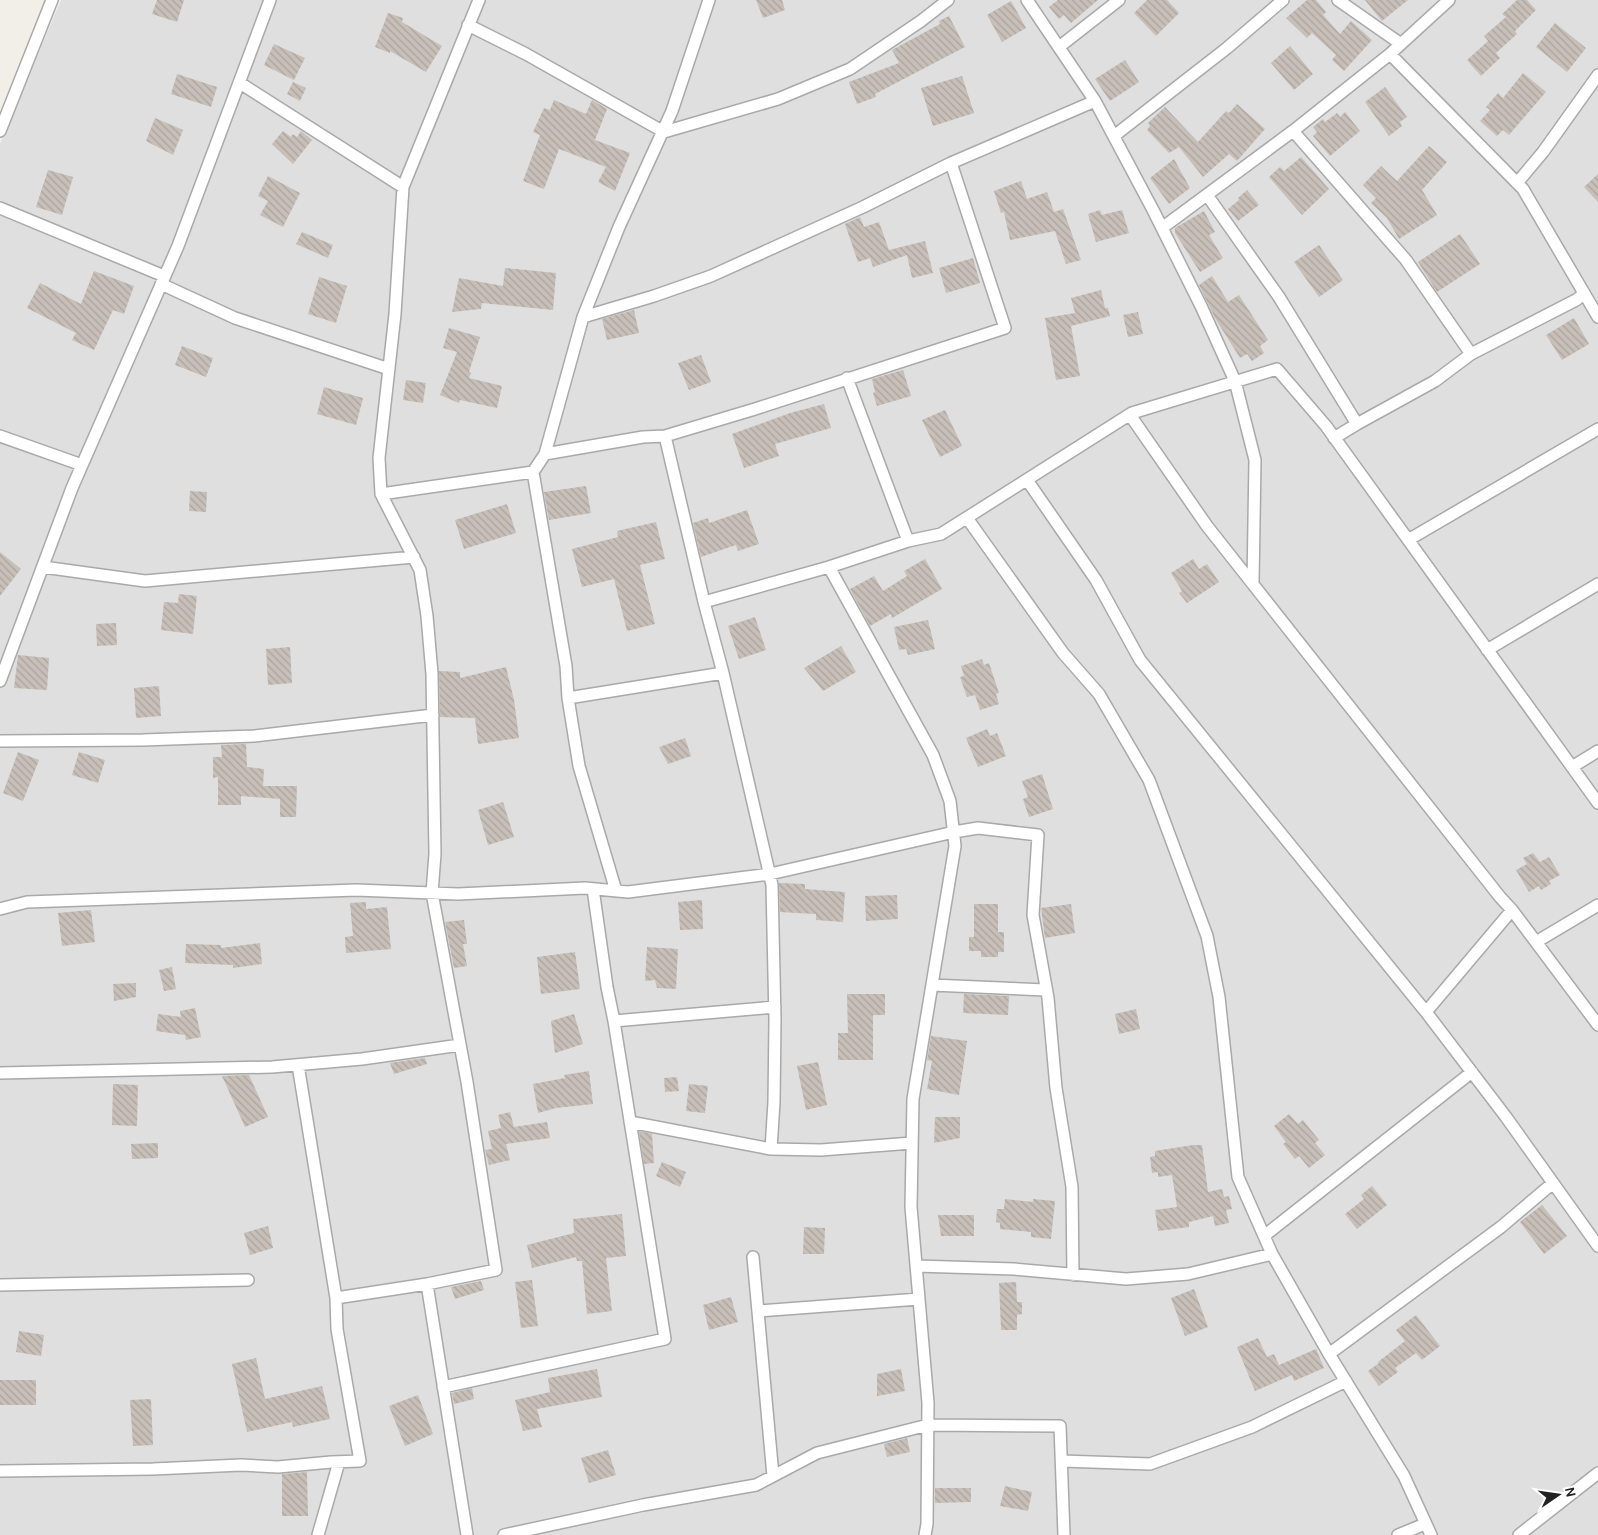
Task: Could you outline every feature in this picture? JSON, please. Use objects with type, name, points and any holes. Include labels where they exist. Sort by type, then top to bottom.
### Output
[{"type":"street","points":[[0,131],[52,0]]},
{"type":"street","points":[[0,681],[82,465],[178,246],[270,0]]},
{"type":"street","points":[[336,1298],[426,1284],[496,1270],[460,1045],[432,893],[435,854],[432,674],[427,616],[420,570],[382,494],[378,458],[395,314],[403,186],[479,0]]},
{"type":"street","points":[[616,891],[579,766],[568,698],[566,666],[533,472],[546,454],[583,316],[619,227],[664,132],[709,0]]},
{"type":"street","points":[[468,26],[526,54],[664,132],[778,99],[850,69],[921,21],[948,0]]},
{"type":"street","points":[[1027,0],[1096,101],[1201,306],[1235,381],[1254,460],[1253,583]]},
{"type":"street","points":[[1059,47],[1120,0]]},
{"type":"street","points":[[1114,136],[1226,48],[1283,0]]},
{"type":"street","points":[[1338,0],[1401,44]]},
{"type":"street","points":[[1162,228],[1293,131],[1390,54],[1449,0]]},
{"type":"street","points":[[1390,54],[1523,189],[1584,294],[1597,311]]},
{"type":"street","points":[[1516,183],[1543,152],[1598,75]]},
{"type":"street","points":[[240,83],[403,186]]},
{"type":"street","points":[[583,316],[654,296],[711,276],[863,207],[951,163],[1096,101]]},
{"type":"street","points":[[1293,131],[1406,260],[1470,354]]},
{"type":"street","points":[[546,454],[643,437],[664,436],[755,409],[1005,328],[951,163]]},
{"type":"street","points":[[1207,195],[1279,297],[1357,424]]},
{"type":"street","points":[[0,208],[163,280],[235,318],[389,369]]},
{"type":"street","points":[[1334,438],[1436,382],[1470,354],[1576,300],[1584,294]]},
{"type":"street","points":[[704,602],[829,567],[908,540],[941,534],[1130,415],[1277,369],[1334,438],[1598,803]]},
{"type":"street","points":[[847,378],[908,540]]},
{"type":"street","points":[[1130,415],[1208,526],[1512,910],[1598,1025]]},
{"type":"street","points":[[1408,540],[1598,428]]},
{"type":"street","points":[[0,436],[82,465]]},
{"type":"street","points":[[664,436],[723,673],[772,885],[775,1007],[774,1102],[771,1149]]},
{"type":"street","points":[[382,494],[533,472]]},
{"type":"street","points":[[1027,480],[1096,580],[1140,660],[1426,1012],[1472,1072],[1598,1246]]},
{"type":"street","points":[[967,518],[1063,653],[1099,694],[1149,780],[1206,936],[1219,997],[1238,1177],[1272,1254],[1329,1354],[1404,1476],[1431,1535]]},
{"type":"street","points":[[43,567],[145,581],[414,557]]},
{"type":"street","points":[[829,567],[933,755],[950,801],[954,832],[955,846],[913,1099],[911,1207],[928,1402],[927,1524],[924,1535]]},
{"type":"street","points":[[1487,650],[1598,584]]},
{"type":"street","points":[[568,698],[723,673]]},
{"type":"street","points":[[0,741],[143,740],[254,736],[432,715]]},
{"type":"street","points":[[1572,767],[1598,751]]},
{"type":"street","points":[[0,909],[27,902],[356,890],[458,894],[593,889],[628,892],[770,874],[978,828],[1038,836],[1033,915],[1046,990],[1056,1088],[1072,1187],[1073,1275]]},
{"type":"street","points":[[443,1387],[665,1339],[607,987],[593,889]]},
{"type":"street","points":[[1536,942],[1598,905]]},
{"type":"street","points":[[1426,1012],[1512,910]]},
{"type":"street","points":[[932,986],[1046,990]]},
{"type":"street","points":[[614,1021],[775,1007]]},
{"type":"street","points":[[0,1073],[222,1068],[298,1064],[362,1059],[460,1045]]},
{"type":"street","points":[[0,1471],[153,1469],[241,1465],[278,1467],[360,1461],[337,1329],[336,1298],[298,1064]]},
{"type":"street","points":[[1264,1236],[1472,1072]]},
{"type":"street","points":[[630,1122],[771,1149],[821,1150],[912,1143]]},
{"type":"street","points":[[1329,1354],[1501,1226],[1553,1183]]},
{"type":"street","points":[[916,1266],[1014,1269],[1126,1279],[1188,1274],[1272,1254]]},
{"type":"street","points":[[753,1257],[773,1476]]},
{"type":"street","points":[[0,1285],[248,1280]]},
{"type":"street","points":[[426,1284],[467,1535]]},
{"type":"street","points":[[758,1311],[919,1299]]},
{"type":"street","points":[[1062,1461],[1150,1464],[1252,1427],[1346,1381]]},
{"type":"street","points":[[504,1535],[643,1505],[756,1485],[817,1452],[928,1426],[1060,1426],[1064,1535]]},
{"type":"street","points":[[318,1535],[339,1462]]},
{"type":"street","points":[[1519,1535],[1598,1473]]},
{"type":"street","points":[[1398,1535],[1425,1524]]},
{"type":"shaded area","points":[[61,0],[1598,0],[1598,1535],[0,1535],[0,144]]},
{"type":"building","points":[[157,0],[184,0],[177,22],[152,14]]},
{"type":"building","points":[[756,0],[782,0],[785,10],[763,18]]},
{"type":"building","points":[[1058,0],[1098,0],[1071,23],[1064,15],[1059,19],[1049,7]]},
{"type":"building","points":[[1147,0],[1167,0],[1179,13],[1156,36],[1134,13]]},
{"type":"building","points":[[1307,0],[1316,0],[1326,12],[1323,15],[1340,34],[1351,21],[1372,40],[1344,71],[1332,60],[1336,55],[1312,33],[1307,38],[1286,18]]},
{"type":"building","points":[[1365,0],[1408,0],[1382,21]]},
{"type":"building","points":[[1517,0],[1527,0],[1536,10],[1515,31],[1517,34],[1496,53],[1500,58],[1481,76],[1467,60],[1488,41],[1484,36],[1506,17],[1502,14]]},
{"type":"building","points":[[1011,1],[1026,28],[1002,42],[987,15]]},
{"type":"building","points":[[388,13],[403,18],[402,22],[442,46],[426,72],[390,51],[390,53],[375,47]]},
{"type":"building","points":[[949,16],[965,47],[875,94],[876,97],[857,104],[849,82],[899,63],[892,50],[940,24],[939,21]]},
{"type":"building","points":[[1555,23],[1586,48],[1567,72],[1536,47]]},
{"type":"building","points":[[274,44],[305,58],[294,80],[264,65]]},
{"type":"building","points":[[1290,46],[1313,74],[1294,90],[1271,63]]},
{"type":"building","points":[[1125,60],[1139,82],[1110,101],[1095,79]]},
{"type":"building","points":[[1523,73],[1546,92],[1509,135],[1503,130],[1497,136],[1480,121],[1490,110],[1486,107],[1498,93],[1503,98]]},
{"type":"building","points":[[177,74],[217,87],[211,107],[171,94]]},
{"type":"building","points":[[962,76],[974,113],[933,126],[921,88]]},
{"type":"building","points":[[293,82],[306,88],[300,101],[287,94]]},
{"type":"building","points":[[1385,87],[1407,117],[1400,122],[1402,126],[1389,136],[1365,102]]},
{"type":"building","points":[[554,100],[586,114],[592,100],[607,109],[595,140],[630,153],[615,191],[598,182],[606,167],[559,149],[544,189],[523,181],[540,135],[533,132],[544,108],[550,110]]},
{"type":"building","points":[[1237,104],[1265,129],[1237,161],[1229,154],[1203,177],[1179,147],[1169,153],[1147,130],[1150,126],[1148,123],[1165,107],[1198,142],[1226,111],[1229,113]]},
{"type":"building","points":[[1345,112],[1360,131],[1330,156],[1313,136],[1317,132],[1313,127],[1323,119],[1325,122],[1337,113],[1340,117]]},
{"type":"building","points":[[155,118],[183,130],[173,155],[146,141]]},
{"type":"building","points":[[283,131],[291,137],[293,134],[297,137],[301,131],[312,140],[293,164],[272,144]]},
{"type":"building","points":[[1429,146],[1447,162],[1422,190],[1437,215],[1399,239],[1387,218],[1371,203],[1376,198],[1363,185],[1381,166],[1397,181]]},
{"type":"building","points":[[1301,157],[1329,189],[1302,215],[1269,177],[1280,167],[1284,171]]},
{"type":"building","points":[[1174,159],[1190,188],[1169,204],[1150,178]]},
{"type":"building","points":[[48,170],[73,177],[62,215],[36,207]]},
{"type":"building","points":[[1598,174],[1598,202],[1584,187]]},
{"type":"building","points":[[268,176],[300,193],[283,227],[260,215],[268,201],[258,196]]},
{"type":"building","points":[[1021,181],[1027,199],[1047,192],[1054,212],[1063,209],[1081,260],[1066,264],[1055,231],[1010,240],[1004,212],[1001,213],[994,191]]},
{"type":"building","points":[[1247,190],[1259,205],[1238,221],[1228,209]]},
{"type":"building","points":[[1100,210],[1102,215],[1122,210],[1129,233],[1096,242],[1088,214]]},
{"type":"building","points":[[1204,211],[1215,232],[1209,235],[1223,258],[1200,272],[1175,233],[1175,228]]},
{"type":"building","points":[[860,217],[864,227],[879,222],[889,250],[925,241],[933,273],[912,278],[907,255],[873,267],[870,258],[858,262],[845,224]]},
{"type":"building","points":[[302,232],[333,245],[328,258],[296,244]]},
{"type":"building","points":[[1460,234],[1480,264],[1437,292],[1418,262]]},
{"type":"building","points":[[1319,245],[1343,280],[1319,297],[1294,262]]},
{"type":"building","points":[[973,258],[980,283],[946,293],[939,268]]},
{"type":"building","points":[[505,268],[556,273],[553,310],[482,303],[481,309],[452,312],[459,278],[503,286]]},
{"type":"building","points":[[94,271],[134,286],[124,314],[113,310],[94,350],[72,340],[76,333],[27,308],[40,283],[81,304]]},
{"type":"building","points":[[1212,276],[1228,302],[1239,295],[1268,340],[1260,346],[1264,353],[1252,361],[1247,354],[1240,358],[1215,318],[1199,285]]},
{"type":"building","points":[[319,277],[347,286],[336,323],[308,314]]},
{"type":"building","points":[[1101,290],[1105,308],[1108,308],[1110,316],[1071,326],[1080,376],[1056,380],[1045,318],[1075,313],[1071,298]]},
{"type":"building","points":[[634,310],[639,333],[607,340],[602,319]]},
{"type":"building","points":[[1138,312],[1143,334],[1128,337],[1123,315]]},
{"type":"building","points":[[1574,318],[1589,344],[1562,360],[1546,335]]},
{"type":"building","points":[[449,328],[480,337],[469,372],[471,373],[469,378],[502,386],[497,408],[460,400],[459,403],[440,395],[457,352],[443,348]]},
{"type":"building","points":[[182,346],[213,358],[206,377],[175,365]]},
{"type":"building","points":[[701,355],[711,382],[689,390],[678,363]]},
{"type":"building","points":[[903,370],[911,396],[877,406],[873,393],[875,392],[872,379]]},
{"type":"building","points":[[406,380],[426,383],[423,403],[403,400]]},
{"type":"building","points":[[324,387],[363,398],[356,425],[317,414]]},
{"type":"building","points":[[824,404],[831,428],[775,444],[779,456],[744,468],[732,434],[790,413]]},
{"type":"building","points":[[945,410],[962,446],[940,457],[922,420]]},
{"type":"building","points":[[586,486],[591,513],[549,520],[544,492]]},
{"type":"building","points":[[190,491],[207,492],[206,512],[189,511]]},
{"type":"building","points":[[507,504],[516,533],[464,549],[455,520]]},
{"type":"building","points":[[747,510],[759,544],[738,551],[736,545],[701,557],[693,523],[708,518],[709,523]]},
{"type":"building","points":[[656,522],[665,559],[640,565],[655,624],[627,631],[614,579],[582,587],[572,549],[618,537],[617,531]]},
{"type":"building","points":[[0,552],[21,569],[0,596]]},
{"type":"building","points":[[925,559],[942,589],[892,618],[891,614],[870,626],[850,589],[874,576],[883,591],[907,576],[904,571]]},
{"type":"building","points":[[1193,559],[1199,569],[1207,564],[1219,582],[1187,603],[1179,593],[1182,591],[1171,573]]},
{"type":"building","points":[[179,594],[197,596],[193,634],[161,630],[164,602],[178,603]]},
{"type":"building","points":[[755,617],[766,650],[739,659],[728,626]]},
{"type":"building","points":[[928,620],[935,649],[908,655],[906,649],[899,650],[894,627]]},
{"type":"building","points":[[116,623],[117,645],[97,646],[96,624]]},
{"type":"building","points":[[841,646],[856,672],[823,691],[804,668]]},
{"type":"building","points":[[290,647],[292,683],[268,685],[266,649]]},
{"type":"building","points":[[18,655],[49,658],[47,690],[14,688]]},
{"type":"building","points":[[982,659],[984,665],[989,663],[999,693],[996,694],[999,704],[980,710],[975,695],[967,697],[960,677],[964,676],[961,666]]},
{"type":"building","points":[[506,667],[514,700],[519,738],[478,744],[475,718],[440,717],[439,671],[460,672],[460,678]]},
{"type":"building","points":[[159,686],[161,716],[136,718],[134,688]]},
{"type":"building","points":[[987,729],[990,736],[997,733],[1006,756],[978,767],[966,738]]},
{"type":"building","points":[[685,738],[691,756],[668,764],[659,747]]},
{"type":"building","points":[[246,744],[247,767],[264,769],[263,786],[297,786],[296,817],[280,817],[280,799],[241,796],[241,805],[218,805],[218,777],[213,778],[213,757],[222,757],[221,745]]},
{"type":"building","points":[[18,752],[39,760],[23,801],[3,793]]},
{"type":"building","points":[[79,752],[105,760],[98,783],[72,775]]},
{"type":"building","points":[[1042,774],[1053,809],[1029,817],[1023,799],[1028,797],[1022,781]]},
{"type":"building","points":[[503,802],[514,837],[488,845],[478,810]]},
{"type":"building","points":[[1533,853],[1540,862],[1549,857],[1560,875],[1549,881],[1551,884],[1541,890],[1539,886],[1529,892],[1516,870],[1527,864],[1523,858]]},
{"type":"building","points":[[779,883],[805,884],[805,889],[845,892],[843,922],[816,920],[816,914],[780,912]]},
{"type":"building","points":[[897,895],[898,919],[866,921],[865,896]]},
{"type":"building","points":[[702,900],[703,929],[680,930],[678,902]]},
{"type":"building","points":[[366,902],[366,909],[387,907],[391,949],[346,953],[345,937],[353,936],[350,903]]},
{"type":"building","points":[[974,904],[998,904],[998,932],[1004,932],[1004,952],[998,952],[998,957],[981,957],[981,951],[969,951],[969,937],[974,937]]},
{"type":"building","points":[[1071,904],[1075,933],[1045,938],[1041,908]]},
{"type":"building","points":[[91,910],[95,942],[62,946],[58,913]]},
{"type":"building","points":[[464,920],[467,944],[463,944],[467,966],[454,968],[445,922]]},
{"type":"building","points":[[260,943],[262,964],[233,968],[233,965],[185,963],[186,944],[221,945],[221,948]]},
{"type":"building","points":[[647,947],[678,949],[676,989],[657,988],[655,980],[645,981]]},
{"type":"building","points":[[575,952],[580,989],[541,994],[537,957]]},
{"type":"building","points":[[172,967],[176,989],[164,991],[159,970]]},
{"type":"building","points":[[136,983],[136,997],[114,1001],[113,984]]},
{"type":"building","points":[[847,994],[885,994],[885,1015],[873,1015],[873,1060],[838,1060],[838,1033],[848,1033]]},
{"type":"building","points":[[964,994],[1009,996],[1008,1015],[963,1013]]},
{"type":"building","points":[[195,1008],[201,1037],[186,1040],[185,1035],[156,1031],[158,1014],[181,1017],[180,1011]]},
{"type":"building","points":[[1136,1009],[1140,1029],[1119,1034],[1115,1014]]},
{"type":"building","points":[[574,1014],[583,1044],[555,1053],[551,1021]]},
{"type":"building","points":[[931,1036],[967,1041],[959,1095],[927,1089],[932,1061],[927,1060]]},
{"type":"building","points":[[425,1058],[427,1064],[394,1074],[390,1063]]},
{"type":"building","points":[[818,1062],[827,1105],[806,1110],[797,1066]]},
{"type":"building","points":[[589,1071],[593,1104],[556,1108],[538,1113],[533,1084],[565,1078],[564,1075]]},
{"type":"building","points":[[249,1075],[268,1117],[245,1127],[222,1076]]},
{"type":"building","points":[[677,1077],[679,1091],[665,1092],[664,1078]]},
{"type":"building","points":[[113,1084],[138,1085],[137,1126],[112,1125]]},
{"type":"building","points":[[689,1084],[708,1086],[705,1113],[686,1111]]},
{"type":"building","points":[[510,1112],[514,1127],[547,1122],[550,1138],[506,1144],[510,1160],[489,1165],[485,1150],[492,1149],[488,1131],[501,1128],[498,1115]]},
{"type":"building","points":[[1289,1114],[1298,1124],[1303,1120],[1319,1140],[1315,1143],[1325,1155],[1309,1168],[1299,1156],[1295,1159],[1283,1144],[1286,1142],[1274,1126]]},
{"type":"building","points":[[935,1117],[960,1117],[960,1138],[934,1143]]},
{"type":"building","points":[[639,1131],[652,1134],[654,1163],[644,1164]]},
{"type":"building","points":[[158,1143],[158,1158],[132,1159],[131,1144]]},
{"type":"building","points":[[1202,1145],[1208,1192],[1222,1189],[1224,1197],[1229,1196],[1232,1209],[1226,1210],[1229,1223],[1215,1226],[1213,1216],[1189,1222],[1189,1227],[1158,1231],[1155,1210],[1177,1207],[1172,1175],[1158,1177],[1158,1172],[1152,1173],[1150,1157],[1155,1156],[1155,1151]]},
{"type":"building","points":[[662,1162],[686,1172],[680,1187],[656,1176]]},
{"type":"building","points":[[1372,1186],[1387,1205],[1357,1229],[1345,1214],[1364,1199],[1361,1195]]},
{"type":"building","points":[[1005,1199],[1033,1202],[1033,1199],[1055,1201],[1051,1239],[1031,1237],[1031,1232],[1000,1229],[1000,1223],[996,1222],[997,1209],[1004,1209]]},
{"type":"building","points":[[1542,1205],[1567,1236],[1544,1254],[1520,1222]]},
{"type":"building","points":[[622,1214],[626,1256],[606,1258],[612,1311],[587,1314],[582,1261],[577,1261],[576,1257],[532,1268],[527,1245],[574,1233],[573,1219]]},
{"type":"building","points":[[938,1215],[974,1215],[974,1236],[941,1236]]},
{"type":"building","points":[[268,1226],[273,1248],[250,1255],[244,1233]]},
{"type":"building","points":[[804,1227],[825,1228],[824,1254],[803,1254]]},
{"type":"building","points":[[532,1280],[538,1326],[521,1328],[515,1282]]},
{"type":"building","points":[[481,1281],[484,1290],[455,1299],[451,1287]]},
{"type":"building","points":[[1016,1282],[1017,1302],[1022,1302],[1022,1314],[1017,1315],[1017,1330],[1001,1330],[999,1283]]},
{"type":"building","points":[[1194,1289],[1208,1327],[1185,1336],[1171,1298]]},
{"type":"building","points":[[731,1297],[738,1322],[709,1330],[703,1305]]},
{"type":"building","points":[[1416,1315],[1440,1346],[1422,1360],[1416,1353],[1395,1368],[1398,1372],[1379,1386],[1368,1371],[1405,1341],[1396,1330]]},
{"type":"building","points":[[19,1331],[44,1335],[41,1356],[16,1352]]},
{"type":"building","points":[[1258,1338],[1267,1357],[1274,1354],[1279,1365],[1316,1349],[1324,1368],[1294,1381],[1292,1375],[1255,1391],[1237,1347]]},
{"type":"building","points":[[256,1358],[265,1399],[322,1386],[330,1419],[293,1427],[292,1422],[247,1432],[232,1364]]},
{"type":"building","points":[[597,1369],[602,1397],[537,1409],[542,1427],[523,1431],[515,1400],[550,1392],[548,1378]]},
{"type":"building","points":[[901,1369],[905,1391],[877,1396],[877,1374]]},
{"type":"building","points":[[0,1380],[36,1380],[36,1405],[0,1405]]},
{"type":"building","points":[[472,1388],[474,1399],[454,1404],[452,1393]]},
{"type":"building","points":[[418,1395],[433,1434],[405,1446],[389,1406]]},
{"type":"building","points":[[151,1399],[153,1445],[133,1446],[130,1400]]},
{"type":"building","points":[[907,1438],[910,1452],[887,1457],[884,1444]]},
{"type":"building","points":[[608,1450],[616,1475],[589,1483],[581,1458]]},
{"type":"building","points":[[307,1472],[308,1516],[282,1516],[282,1474]]},
{"type":"building","points":[[1005,1486],[1032,1492],[1028,1511],[1000,1506]]},
{"type":"building","points":[[935,1488],[971,1488],[971,1502],[935,1503]]}]
